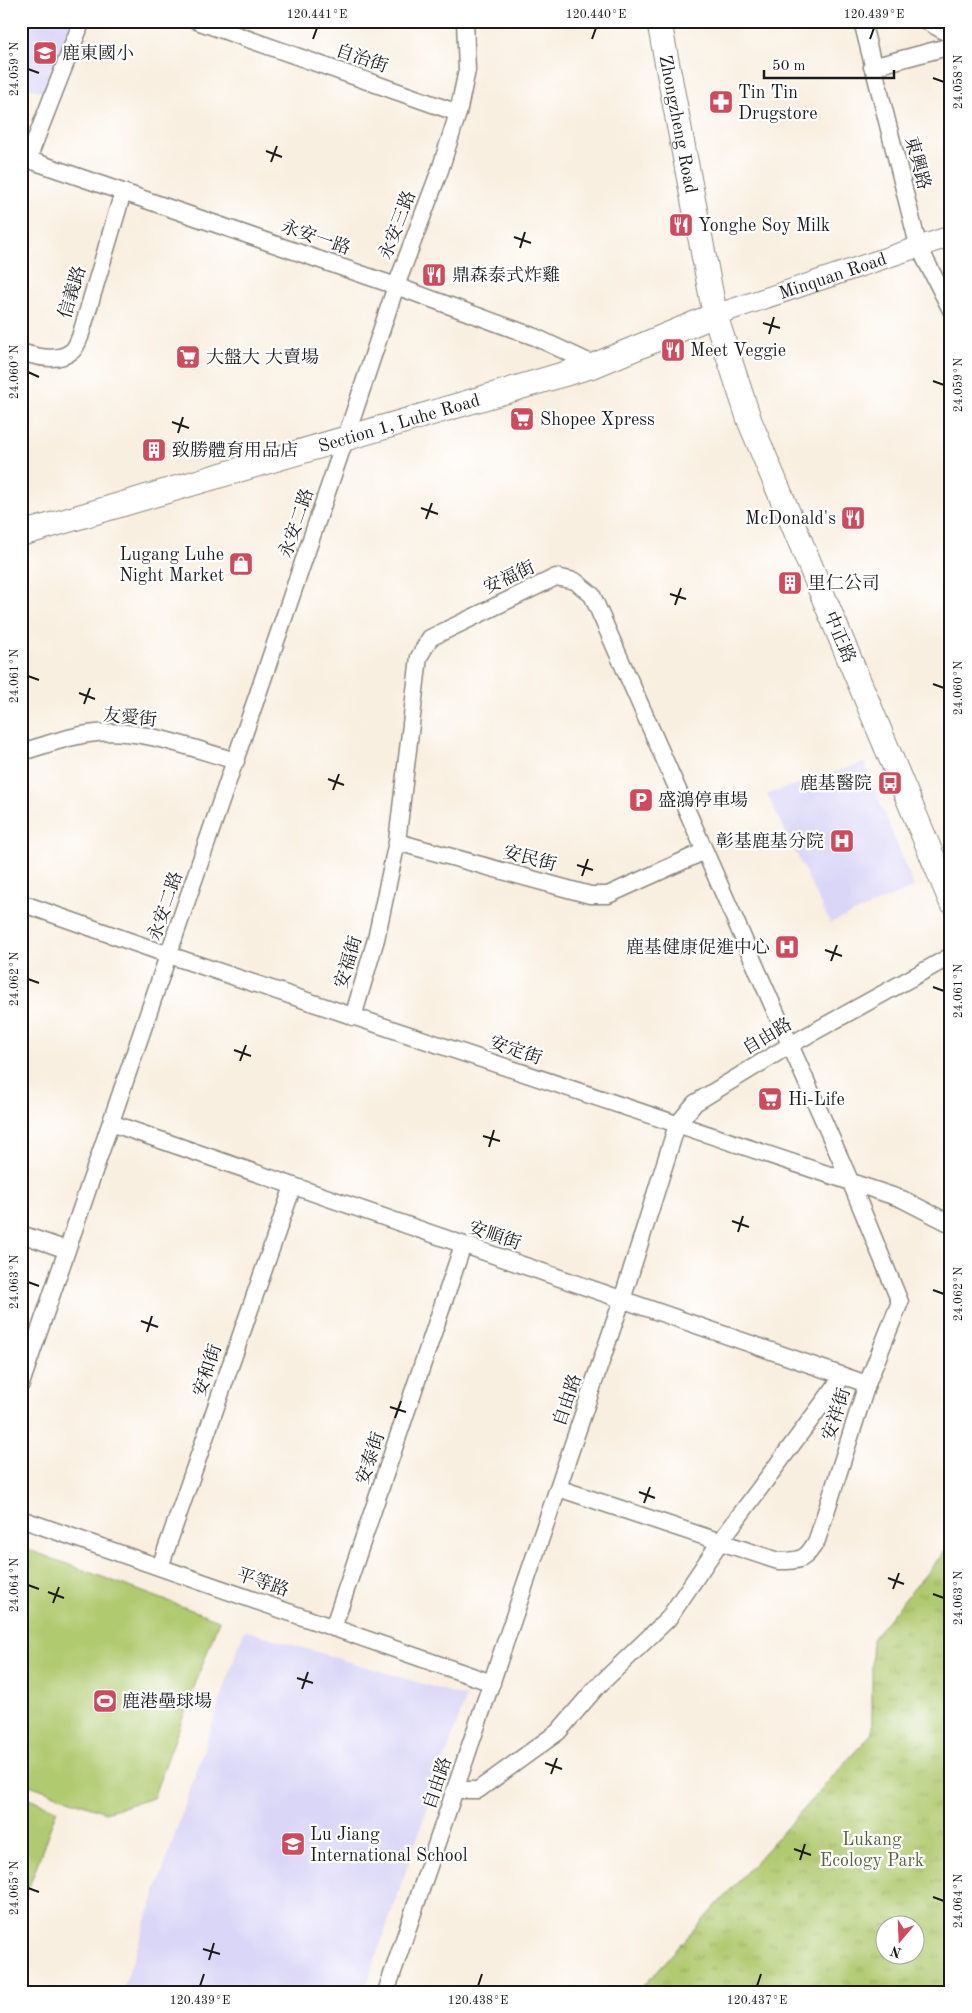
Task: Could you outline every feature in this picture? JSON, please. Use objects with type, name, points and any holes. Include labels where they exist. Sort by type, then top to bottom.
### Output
[{"type":"main road","name":"Zhongzheng Road","points":[[659,21],[715,315]]},
{"type":"main road","name":"Section 1, Luhe Road","points":[[21,534],[346,440],[595,365],[715,315]]},
{"type":"main road","name":"中正路","points":[[715,315],[750,422],[951,901]]},
{"type":"street","points":[[25,158],[82,21]]},
{"type":"street","name":"自治街","points":[[197,21],[458,113]]},
{"type":"street","name":"永安三路","points":[[346,440],[396,286],[440,170],[458,113],[467,70],[465,21]]},
{"type":"street","name":"東興路","points":[[862,21],[918,245],[951,310]]},
{"type":"street","points":[[926,21],[951,35]]},
{"type":"street","points":[[872,67],[951,46]]},
{"type":"street","name":"永安一路","points":[[25,158],[396,286],[534,337],[595,365]]},
{"type":"street","name":"信義路","points":[[21,352],[38,358],[59,357],[73,350],[80,336],[123,192]]},
{"type":"street","name":"Minquan Road","points":[[715,315],[918,245],[951,236]]},
{"type":"street","name":"永安二路","points":[[21,1384],[346,440]]},
{"type":"street","name":"安福街","points":[[353,1017],[376,939],[397,842],[419,657],[430,638],[556,577],[575,581],[592,595],[790,1045]]},
{"type":"street","name":"友愛街","points":[[21,752],[88,734],[117,733],[154,738],[236,761]]},
{"type":"street","name":"安民街","points":[[397,842],[590,895],[608,895],[705,851]]},
{"type":"street","name":"安定街","points":[[21,903],[353,1017],[851,1184],[902,1199],[951,1224]]},
{"type":"street","name":"自由路","points":[[386,1992],[622,1300],[677,1125],[696,1103],[790,1045],[951,956]]},
{"type":"street","name":"安祥街","points":[[558,1488],[778,1561],[797,1561],[809,1555],[817,1540],[867,1384],[900,1302],[790,1045]]},
{"type":"street","name":"安順街","points":[[111,1123],[867,1384]]},
{"type":"street","name":"安和街","points":[[160,1567],[293,1186]]},
{"type":"street","points":[[21,1234],[68,1250]]},
{"type":"street","name":"安泰街","points":[[333,1628],[463,1245]]},
{"type":"street","points":[[456,1790],[478,1790],[558,1732],[595,1689],[668,1618],[720,1542],[843,1376]]},
{"type":"street","name":"平等路","points":[[21,1519],[492,1682]]},
{"type":"shaded area","name":"鹿東國小","points":[[21,21],[81,21],[54,96],[21,85]]},
{"type":"shaded area","name":"彰基鹿基分院","points":[[864,763],[914,887],[830,923],[767,794]]},
{"type":"shaded area","name":"Lu Jiang International School","points":[[244,1630],[466,1697],[364,1992],[122,1992]]},
{"type":"green space","name":"Lukang Ecology Park","points":[[951,1544],[951,1992],[638,1992],[872,1733],[872,1639]]},
{"type":"green space","name":"鹿港壘球場","points":[[21,1547],[219,1620],[153,1798],[105,1812],[21,1782]]},
{"type":"green space","points":[[21,1796],[57,1809],[21,1909]]},
{"type":"place","name":"鹿東國小","points":[[45,53]]},
{"type":"place","name":"Tin Tin Drugstore","points":[[721,102]]},
{"type":"place","name":"Yonghe Soy Milk","points":[[681,225]]},
{"type":"place","name":"鼎森泰式炸雞","points":[[434,275]]},
{"type":"place","name":"Meet Veggie","points":[[673,350]]},
{"type":"place","name":"大盤大 大賣場","points":[[188,357]]},
{"type":"place","name":"Shopee Xpress","points":[[522,419]]},
{"type":"place","name":"致勝體育用品店","points":[[154,450]]},
{"type":"place","name":"McDonald's","points":[[853,518]]},
{"type":"place","name":"Lugang Luhe Night Market","points":[[241,564]]},
{"type":"place","name":"里仁公司","points":[[790,583]]},
{"type":"place","name":"鹿基醫院","points":[[890,783]]},
{"type":"place","name":"盛鴻停車場","points":[[641,800]]},
{"type":"place","name":"彰基鹿基分院","points":[[842,841]]},
{"type":"place","name":"鹿基健康促進中心","points":[[787,947]]},
{"type":"place","name":"Hi-Life","points":[[770,1099]]},
{"type":"place","name":"鹿港壘球場","points":[[105,1701]]},
{"type":"place","name":"Lu Jiang International School","points":[[293,1844]]}]
